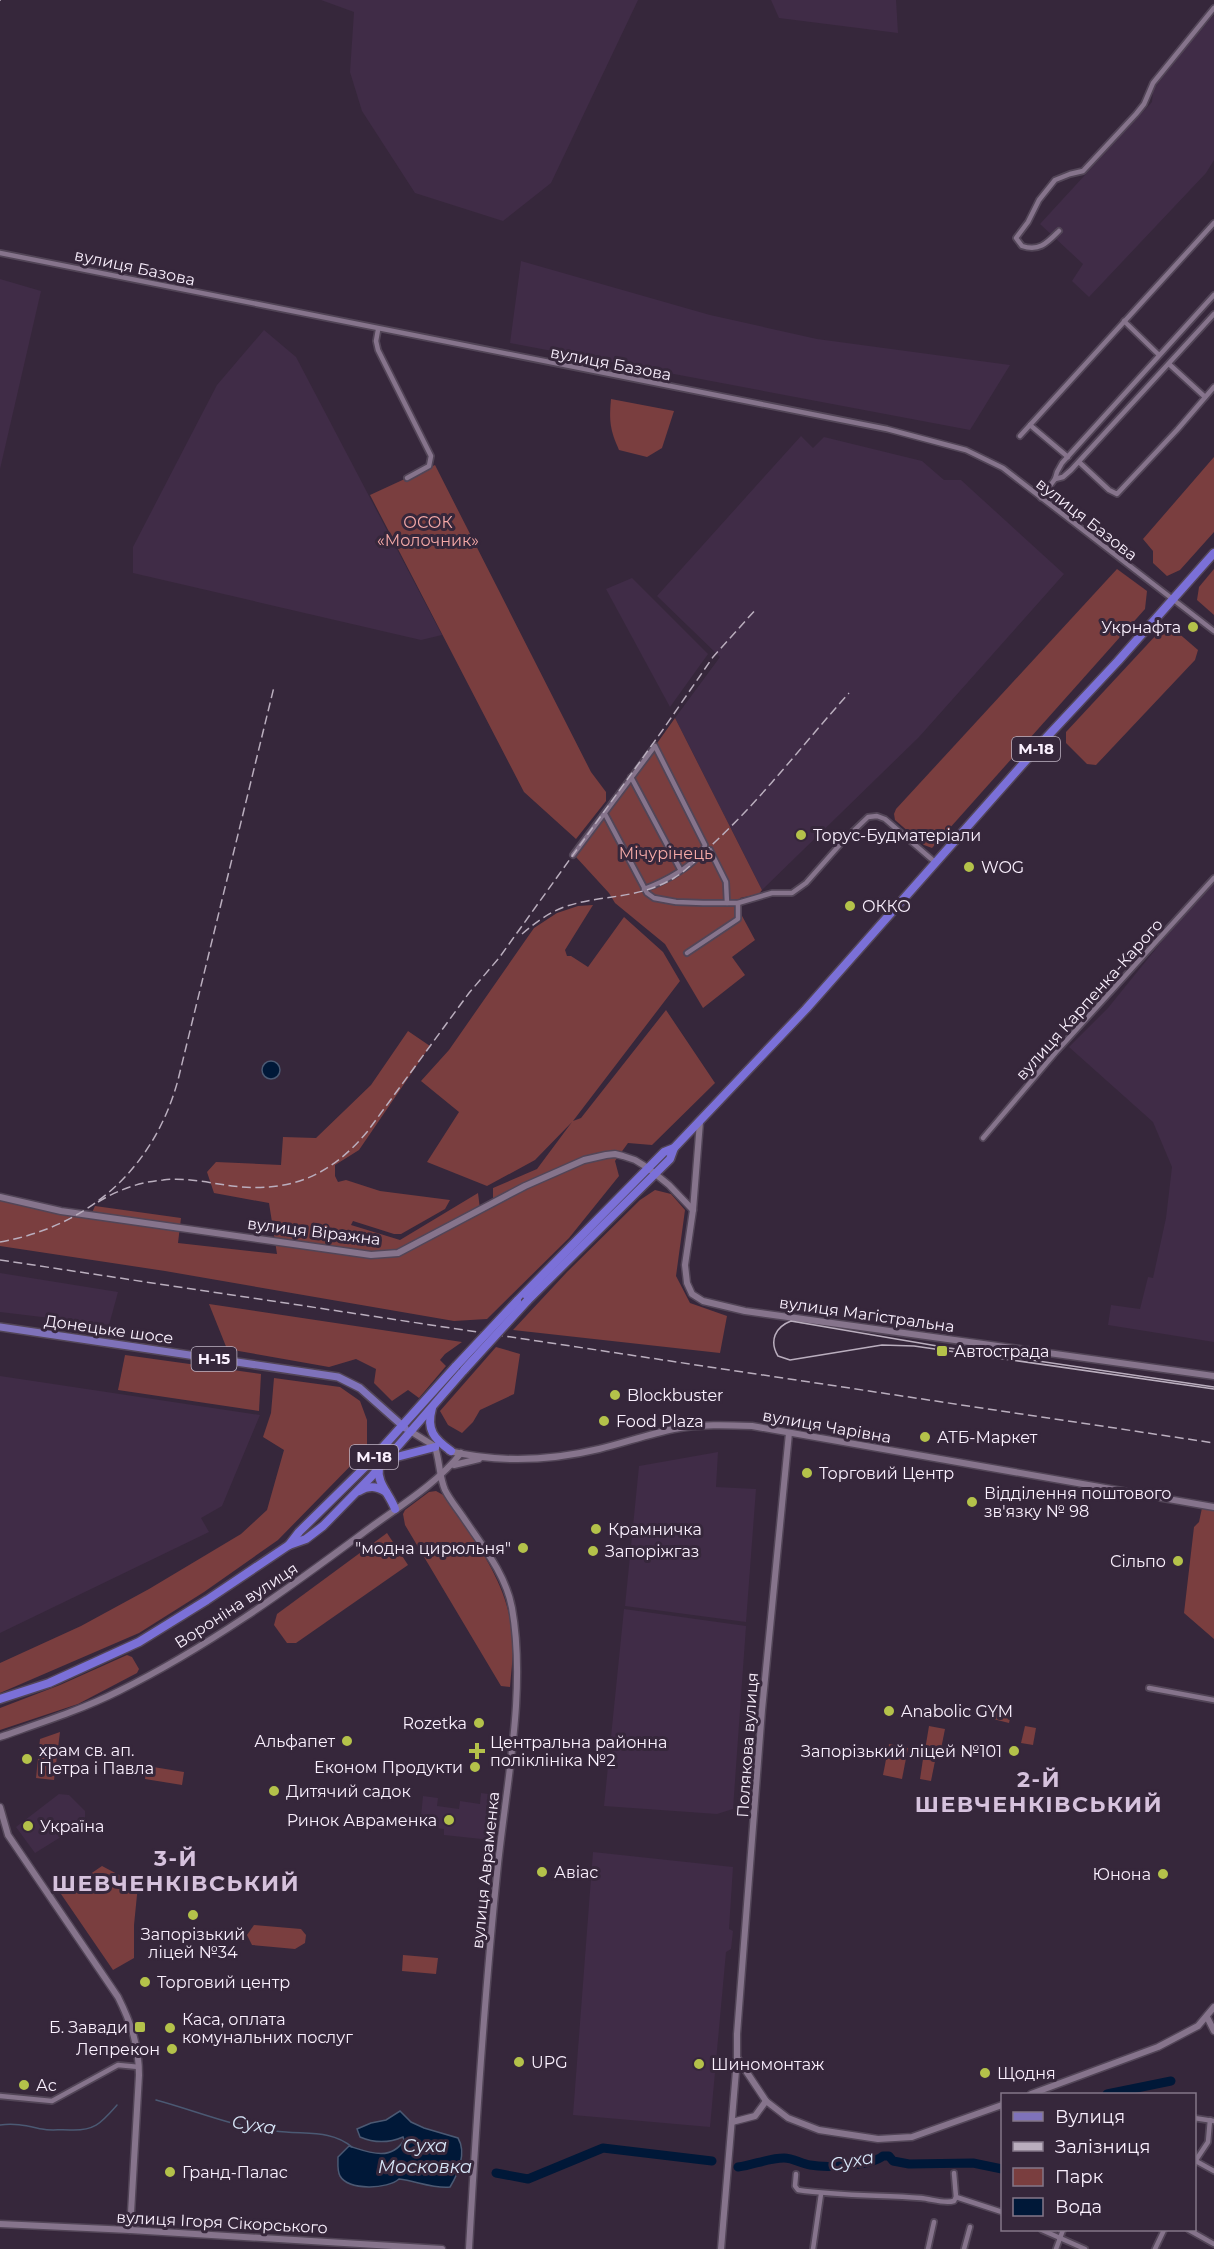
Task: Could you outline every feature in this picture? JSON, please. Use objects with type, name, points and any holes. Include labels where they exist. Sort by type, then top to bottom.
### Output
[{"type":"highway","name":"М-18","points":[[289,1545],[299,1532],[349,1483],[432,1406],[460,1368],[652,1171],[664,1152],[674,1148],[700,1122],[806,1009],[1045,739],[1214,553]]},
{"type":"highway","name":"М-18","points":[[0,1699],[49,1683],[140,1642],[289,1545],[306,1539],[323,1526],[382,1464],[406,1428],[517,1301],[652,1171]]},
{"type":"highway","points":[[432,1406],[429,1427],[433,1437],[451,1451]]},
{"type":"highway","points":[[395,1509],[378,1477],[382,1464],[435,1447]]},
{"type":"highway","points":[[352,1496],[370,1486],[379,1487],[387,1492]]},
{"type":"main road","name":"Донецьке шосе","points":[[0,1326],[338,1377],[360,1388],[406,1428]]},
{"type":"street","points":[[1059,231],[1044,246],[1035,249],[1022,246],[1016,238],[1028,222],[1039,200],[1055,180],[1083,171],[1136,114],[1144,104],[1153,83],[1214,8]]},
{"type":"street","points":[[1020,436],[1214,223]]},
{"type":"street","name":"вулиця Базова","points":[[0,253],[378,330],[887,429],[966,450],[1003,468],[1172,600]]},
{"type":"street","points":[[1041,498],[1068,457],[1214,295]]},
{"type":"street","points":[[1055,479],[1063,477],[1079,462],[1214,314]]},
{"type":"street","points":[[1124,321],[1159,355]]},
{"type":"street","points":[[378,330],[376,341],[378,350],[431,456],[429,466],[407,478]]},
{"type":"street","points":[[1169,364],[1205,397]]},
{"type":"street","points":[[1079,462],[1109,490],[1117,494],[1214,387]]},
{"type":"street","points":[[1030,425],[1068,457]]},
{"type":"street","points":[[1172,600],[1214,632]]},
{"type":"street","points":[[573,855],[655,746],[705,845],[701,852],[672,877],[644,889]]},
{"type":"street","points":[[631,777],[680,869]]},
{"type":"street","points":[[605,814],[649,896],[676,902],[738,903],[772,893],[792,893],[799,889],[868,817],[877,816],[885,819],[936,863]]},
{"type":"street","points":[[710,850],[726,882],[727,903]]},
{"type":"street","name":"вулиця Карпенка-Карого","points":[[983,1138],[1056,1052],[1214,878]]},
{"type":"street","points":[[687,953],[738,919],[738,903]]},
{"type":"street","name":"вулиця Магістральна","points":[[700,1122],[686,1265],[687,1283],[692,1294],[703,1301],[719,1306],[1214,1376]]},
{"type":"street","name":"вулиця Віражна","points":[[0,1197],[61,1211],[371,1255],[398,1253],[525,1186],[584,1160],[615,1154],[635,1160],[652,1171],[693,1210]]},
{"type":"street","name":"вулиця Чарівна","points":[[406,1428],[435,1447],[451,1451],[488,1458],[542,1458],[582,1452],[676,1428],[742,1426],[1214,1507]]},
{"type":"street","name":"Полякова вулиця","points":[[721,2249],[762,1710],[789,1433]]},
{"type":"street","name":"вулиця Авраменка","points":[[435,1447],[441,1467],[440,1476],[446,1492],[496,1567],[511,1605],[518,1647],[515,1712],[495,1890],[482,2042],[469,2249]]},
{"type":"street","name":"Вороніна вулиця","points":[[0,1737],[66,1714],[118,1691],[222,1634],[293,1585],[440,1476],[452,1466],[461,1453]]},
{"type":"street","points":[[452,1466],[488,1458]]},
{"type":"street","points":[[1149,1688],[1214,1700]]},
{"type":"street","points":[[0,1807],[8,1835],[126,2013],[136,2042],[139,2067],[130,2229]]},
{"type":"street","points":[[1033,2093],[1158,2047],[1198,2026],[1214,2007]]},
{"type":"street","points":[[1207,2017],[1214,2031]]},
{"type":"street","points":[[737,2059],[766,2102],[788,2118],[819,2130],[878,2139],[912,2136],[1001,2105]]},
{"type":"street","points":[[0,2096],[52,2101],[118,2065],[139,2067]]},
{"type":"street","points":[[732,2122],[754,2116],[766,2102]]},
{"type":"street","points":[[1196,2118],[1212,2121],[1208,2142],[1196,2160]]},
{"type":"street","points":[[1196,2162],[1214,2171]]},
{"type":"street","points":[[796,2174],[796,2189],[821,2194],[949,2202],[954,2201],[956,2197],[954,2173]]},
{"type":"street","points":[[813,2249],[821,2194]]},
{"type":"street","points":[[956,2197],[1001,2212]]},
{"type":"street","points":[[928,2249],[934,2222]]},
{"type":"street","name":"вулиця Ігоря Сікорського","points":[[0,2224],[130,2229],[442,2249]]},
{"type":"street","points":[[964,2249],[970,2227]]},
{"type":"street","points":[[1046,2231],[1085,2249]]},
{"type":"street","points":[[1056,2249],[1062,2231]]},
{"type":"street","points":[[1155,2249],[1163,2231]]},
{"type":"street","points":[[1192,2231],[1214,2244]]},
{"type":"shaded area","points":[[321,0],[638,0],[551,183],[503,221],[415,193],[362,111],[350,72],[354,12]]},
{"type":"shaded area","points":[[771,0],[896,0],[898,33],[779,18]]},
{"type":"shaded area","points":[[1214,15],[1214,160],[1206,173],[1089,297],[1072,281],[1083,264],[1040,224],[1152,102],[1153,90]]},
{"type":"shaded area","points":[[521,261],[710,315],[817,339],[1010,365],[970,430],[510,343]]},
{"type":"shaded area","points":[[0,279],[41,291],[0,469]]},
{"type":"shaded area","points":[[264,330],[296,357],[442,635],[421,640],[133,573],[133,547],[217,385]]},
{"type":"shaded area","points":[[801,436],[813,448],[824,437],[922,461],[944,480],[961,480],[1064,574],[919,737],[762,890],[675,718],[720,657],[657,596]]},
{"type":"shaded area","points":[[632,578],[708,654],[670,707],[606,589]]},
{"type":"shaded area","points":[[1214,877],[1214,1342],[1108,1325],[1111,1305],[1140,1309],[1148,1277],[1153,1278],[1166,1218],[1172,1167],[1153,1122],[1069,1047],[1108,1008]]},
{"type":"shaded area","points":[[0,1273],[118,1292],[109,1325],[0,1312]]},
{"type":"shaded area","points":[[0,1376],[260,1415],[222,1506],[201,1518],[209,1532],[0,1633]]},
{"type":"shaded area","points":[[718,1452],[716,1487],[756,1489],[746,1622],[625,1606],[639,1466]]},
{"type":"shaded area","points":[[624,1609],[746,1626],[733,1809],[717,1814],[604,1806]]},
{"type":"shaded area","name":"Ринок Авраменка","points":[[481,1793],[496,1795],[491,1840],[444,1835],[444,1829],[404,1824],[405,1814],[421,1816],[423,1796],[438,1798],[437,1806],[459,1809],[460,1801],[480,1804]]},
{"type":"shaded area","points":[[59,1794],[69,1795],[85,1811],[85,1826],[77,1827],[35,1853],[16,1827]]},
{"type":"shaded area","points":[[593,1852],[733,1867],[729,1929],[733,1931],[731,1949],[726,1952],[710,2127],[573,2115]]},
{"type":"green space","points":[[611,399],[674,411],[662,448],[647,457],[619,450],[611,425]]},
{"type":"green space","points":[[1214,457],[1214,532],[1180,570],[1167,576],[1153,563],[1153,551],[1143,539]]},
{"type":"green space","name":"ОСОК «Молочник»","points":[[435,465],[591,772],[606,792],[606,801],[576,839],[524,792],[370,495]]},
{"type":"green space","points":[[1117,569],[1147,591],[1145,609],[932,848],[924,845],[895,820],[896,809]]},
{"type":"green space","points":[[1214,569],[1214,615],[1197,600],[1199,587]]},
{"type":"green space","points":[[1176,631],[1198,650],[1195,660],[1096,765],[1087,764],[1066,743],[1066,732],[1158,633]]},
{"type":"green space","name":"Мічурінець","points":[[675,718],[762,890],[759,894],[740,898],[741,914],[755,940],[732,957],[745,975],[703,1008],[665,944],[615,903],[609,893],[576,857]]},
{"type":"green space","points":[[593,905],[565,950],[567,956],[571,956],[588,967],[624,917],[663,952],[680,981],[573,1121],[581,1118],[666,1010],[715,1083],[652,1145],[628,1143],[615,1161],[619,1176],[569,1238],[487,1319],[454,1321],[165,1271],[0,1246],[0,1197],[91,1215],[95,1206],[181,1218],[178,1243],[277,1254],[269,1203],[214,1193],[207,1172],[216,1162],[281,1165],[283,1137],[316,1138],[371,1085],[408,1031],[430,1046],[359,1150],[335,1165],[335,1176],[338,1182],[346,1180],[380,1191],[450,1200],[445,1209],[401,1234],[394,1234],[353,1221],[351,1225],[400,1240],[478,1193],[480,1209],[493,1203],[493,1188],[537,1169],[572,1122],[535,1160],[487,1186],[427,1162],[459,1112],[421,1081],[449,1050],[534,928],[557,913],[578,906]]},
{"type":"green space","points":[[655,1190],[671,1194],[685,1210],[676,1276],[690,1303],[727,1316],[720,1353],[513,1330],[567,1272],[640,1200]]},
{"type":"green space","points":[[209,1304],[462,1342],[440,1360],[446,1366],[419,1398],[408,1390],[392,1401],[374,1383],[376,1369],[356,1359],[329,1367],[227,1349]]},
{"type":"green space","points":[[496,1347],[520,1354],[514,1394],[480,1410],[473,1422],[462,1433],[448,1425],[440,1411]]},
{"type":"green space","points":[[125,1355],[261,1374],[259,1411],[118,1390]]},
{"type":"green space","points":[[274,1378],[340,1387],[360,1401],[367,1420],[367,1449],[278,1540],[204,1592],[139,1633],[0,1693],[0,1663],[81,1626],[149,1589],[241,1534],[267,1510],[284,1450],[263,1437],[271,1413]]},
{"type":"green space","points":[[436,1491],[445,1496],[480,1549],[499,1585],[511,1624],[513,1650],[510,1687],[501,1686],[405,1525],[403,1514],[405,1510],[429,1492]]},
{"type":"green space","points":[[1202,1508],[1214,1511],[1214,1639],[1184,1613],[1194,1527],[1199,1522]]},
{"type":"green space","points":[[387,1533],[408,1565],[296,1643],[287,1643],[274,1625],[277,1614]]},
{"type":"green space","points":[[127,1655],[132,1657],[139,1669],[137,1673],[78,1704],[0,1730],[0,1708],[60,1685]]},
{"type":"green space","points":[[995,1710],[1011,1714],[1009,1723],[993,1719]]},
{"type":"green space","points":[[929,1726],[945,1729],[939,1759],[924,1756]]},
{"type":"green space","points":[[1025,1726],[1036,1728],[1033,1745],[1021,1743]]},
{"type":"green space","points":[[60,1732],[54,1780],[36,1778],[40,1739]]},
{"type":"green space","points":[[889,1744],[908,1748],[902,1779],[883,1775]]},
{"type":"green space","points":[[923,1759],[935,1761],[931,1781],[920,1779]]},
{"type":"green space","points":[[147,1766],[184,1772],[182,1785],[145,1779]]},
{"type":"green space","points":[[102,1866],[138,1885],[134,1925],[134,1958],[113,1970],[61,1894]]},
{"type":"green space","points":[[254,1925],[301,1929],[306,1935],[305,1943],[295,1949],[252,1945],[247,1935]]},
{"type":"green space","points":[[403,1955],[438,1958],[436,1974],[402,1971]]},
{"type":"water","points":[[271,1061],[277,1064],[280,1070],[277,1076],[271,1079],[265,1076],[262,1070],[265,1064]]},
{"type":"water","name":"Суха Московка","points":[[400,2111],[411,2122],[458,2138],[462,2157],[450,2187],[438,2187],[399,2179],[386,2185],[369,2187],[351,2184],[340,2176],[338,2157],[349,2146],[379,2154],[399,2147],[404,2140],[403,2137],[376,2141],[360,2137],[357,2129],[386,2120]]},
{"type":"waterway","name":"Суха","points":[[1112,2093],[1171,2081]]},
{"type":"waterway","name":"Суха","points":[[156,2100],[245,2126],[329,2136],[352,2147]]},
{"type":"waterway","name":"Суха Московка","points":[[0,2125],[49,2130],[86,2129],[97,2125],[117,2105]]},
{"type":"waterway","name":"Суха","points":[[496,2173],[528,2179],[603,2148],[712,2161]]},
{"type":"waterway","name":"Суха","points":[[738,2167],[784,2158],[817,2166],[837,2166],[869,2162],[889,2156],[893,2161],[909,2164],[973,2163],[1001,2169]]},
{"type":"tram line","points":[[1214,1387],[949,1348],[791,1321],[777,1331],[774,1340],[778,1356],[790,1360],[882,1345],[914,1346],[1214,1389]]},
{"type":"railway","points":[[98,1202],[129,1187],[172,1179],[253,1187],[290,1184],[323,1170],[353,1147],[367,1132],[469,993],[499,958],[713,657],[757,608]]},
{"type":"railway","points":[[0,1242],[33,1234],[90,1207],[114,1188],[135,1166],[153,1140],[167,1112],[178,1080],[274,687]]},
{"type":"railway","points":[[522,934],[542,919],[564,907],[647,890],[680,874],[750,806],[849,693]]},
{"type":"railway","points":[[0,1260],[1214,1443]]},
{"type":"place","name":"Укрнафта","points":[[1193,627]]},
{"type":"place","name":"Торус-Будматеріали","points":[[801,835]]},
{"type":"place","name":"WOG","points":[[969,867]]},
{"type":"place","name":"ОККО","points":[[850,906]]},
{"type":"place","name":"Автострада","points":[[942,1351]]},
{"type":"place","name":"Blockbuster","points":[[615,1395]]},
{"type":"place","name":"Food Plaza","points":[[604,1421]]},
{"type":"place","name":"АТБ-Маркет","points":[[925,1437]]},
{"type":"place","name":"Торговий Центр","points":[[807,1473]]},
{"type":"place","name":"Відділення поштового зв'язку № 98","points":[[972,1502]]},
{"type":"place","name":"Крамничка","points":[[596,1529]]},
{"type":"place","name":"\"модна цирюльня\"","points":[[523,1548]]},
{"type":"place","name":"Запоріжгаз","points":[[593,1551]]},
{"type":"place","name":"Сільпо","points":[[1178,1561]]},
{"type":"place","name":"Anabolic GYM","points":[[889,1711]]},
{"type":"place","name":"Rozetka","points":[[479,1723]]},
{"type":"place","name":"Альфапет","points":[[347,1741]]},
{"type":"place","name":"Центральна районна поліклініка №2","points":[[477,1751]]},
{"type":"place","name":"Запорізький ліцей №101","points":[[1014,1751]]},
{"type":"place","name":"храм св. ап. Петра і Павла","points":[[27,1759]]},
{"type":"place","name":"Економ Продукти","points":[[475,1767]]},
{"type":"place","name":"Дитячий садок","points":[[274,1791]]},
{"type":"place","name":"Ринок Авраменка","points":[[449,1820]]},
{"type":"place","name":"Україна","points":[[28,1826]]},
{"type":"place","name":"Авіас","points":[[542,1872]]},
{"type":"place","name":"Юнона","points":[[1163,1874]]},
{"type":"place","name":"Запорізький ліцей №34","points":[[193,1915]]},
{"type":"place","name":"Торговий центр","points":[[145,1982]]},
{"type":"place","name":"Б. Завади","points":[[140,2027]]},
{"type":"place","name":"Каса, оплата комунальних послуг","points":[[170,2028]]},
{"type":"place","name":"Лепрекон","points":[[172,2049]]},
{"type":"place","name":"UPG","points":[[519,2062]]},
{"type":"place","name":"Шиномонтаж","points":[[699,2064]]},
{"type":"place","name":"Щодня","points":[[985,2073]]},
{"type":"place","name":"Ас","points":[[24,2085]]},
{"type":"place","name":"Гранд-Палас","points":[[170,2172]]},
{"type":"district","name":"2-Й ШЕВЧЕНКІВСЬКИЙ","points":[[1039,1792]]},
{"type":"district","name":"3-Й ШЕВЧЕНКІВСЬКИЙ","points":[[176,1871]]}]
